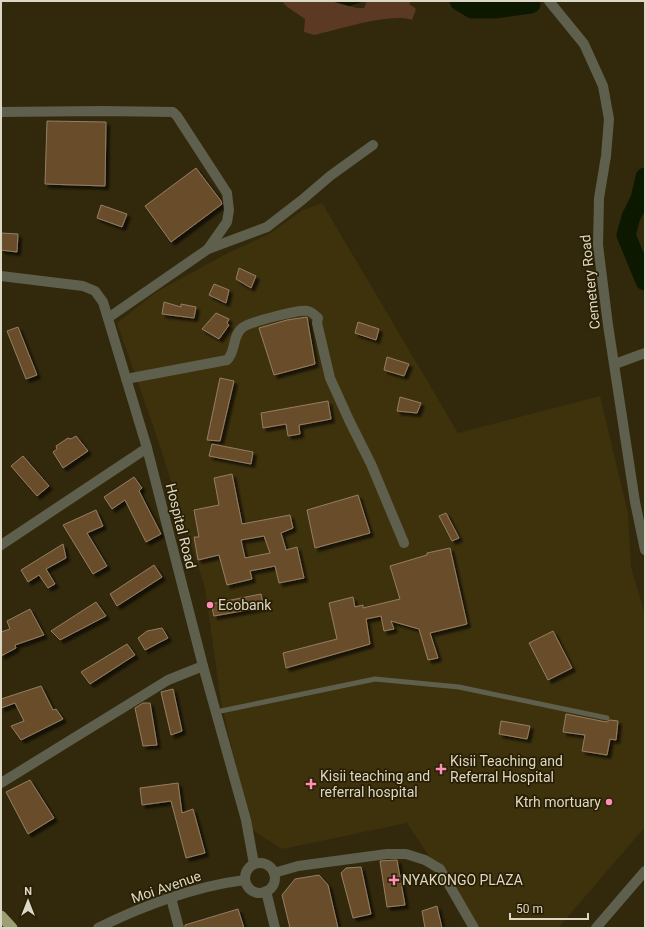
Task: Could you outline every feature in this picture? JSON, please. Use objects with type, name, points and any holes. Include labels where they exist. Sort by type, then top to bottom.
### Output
[{"type":"highway","points":[[1,916],[12,928]]},
{"type":"street","name":"Cemetery Road","points":[[549,1],[584,44],[603,86],[609,118],[606,156],[599,198],[598,245],[635,502],[645,550]]},
{"type":"street","points":[[1,112],[103,110],[173,112],[227,193],[229,210],[227,222],[208,249]]},
{"type":"street","points":[[108,318],[208,249],[267,227],[330,176],[373,145]]},
{"type":"street","name":"Hospital Road","points":[[1,276],[83,286],[95,291],[103,302],[147,448],[203,666],[246,820],[254,864]]},
{"type":"street","points":[[126,380],[227,360],[231,357],[237,333],[243,326],[259,320],[307,310],[315,314],[318,318],[317,323],[330,378],[371,464],[404,543]]},
{"type":"street","points":[[615,364],[645,353]]},
{"type":"street","points":[[1,545],[147,448]]},
{"type":"street","points":[[1,783],[168,680],[203,666]]},
{"type":"street","points":[[274,873],[298,866],[387,854],[406,854],[425,860],[440,869],[474,928]]},
{"type":"street","points":[[264,863],[272,868],[274,873],[274,882],[266,891],[254,892],[250,889],[245,880],[246,870],[254,864],[264,863]]},
{"type":"street","points":[[596,928],[645,870]]},
{"type":"street","name":"Moi Avenue","points":[[98,928],[171,898],[223,883],[245,880]]},
{"type":"street","points":[[266,891],[276,928]]},
{"type":"street","points":[[171,898],[179,928]]},
{"type":"lane","points":[[216,712],[375,679],[459,687],[607,718]]},
{"type":"shaded area","points":[[282,1],[331,1],[357,8],[364,8],[367,1],[411,1],[409,4],[416,9],[412,20],[392,18],[378,20],[314,35],[304,32],[305,19],[286,6]]},
{"type":"shaded area","points":[[331,1],[365,1],[349,6]]},
{"type":"shaded area","points":[[453,1],[467,1],[469,3],[500,2],[501,14],[476,12],[464,8]]},
{"type":"shaded area","points":[[322,203],[458,433],[600,396],[628,514],[631,567],[645,615],[645,827],[558,928],[478,928],[407,823],[282,849],[251,829],[221,702],[205,588],[156,434],[117,323],[158,291],[228,253],[269,234],[303,210]]},
{"type":"building","points":[[47,121],[106,122],[105,186],[45,184]]},
{"type":"building","points":[[196,168],[222,204],[171,242],[145,206]]},
{"type":"building","points":[[101,205],[127,214],[122,227],[97,218]]},
{"type":"building","points":[[1,233],[18,234],[17,252],[1,250]]},
{"type":"building","points":[[239,268],[256,276],[251,288],[236,279]]},
{"type":"building","points":[[214,284],[229,290],[226,303],[209,295]]},
{"type":"building","points":[[164,302],[181,307],[181,304],[196,307],[194,318],[162,314]]},
{"type":"building","points":[[216,313],[229,319],[227,323],[229,325],[219,339],[202,329]]},
{"type":"building","points":[[307,317],[315,364],[274,375],[259,328],[287,320]]},
{"type":"building","points":[[358,322],[379,329],[376,340],[355,333]]},
{"type":"building","points":[[18,327],[37,375],[26,379],[7,331]]},
{"type":"building","points":[[387,357],[409,364],[404,376],[384,370]]},
{"type":"building","points":[[220,378],[234,381],[220,441],[207,440]]},
{"type":"building","points":[[400,397],[421,403],[417,413],[397,411]]},
{"type":"building","points":[[328,401],[331,419],[299,425],[300,434],[288,436],[286,424],[263,428],[261,413]]},
{"type":"building","points":[[76,436],[88,451],[63,468],[53,452],[57,449],[56,446],[68,438],[71,439]]},
{"type":"building","points":[[212,444],[253,452],[251,464],[209,456]]},
{"type":"building","points":[[23,456],[49,486],[37,496],[11,466]]},
{"type":"building","points":[[232,474],[242,524],[290,515],[293,528],[281,533],[286,550],[297,547],[304,578],[279,583],[275,566],[250,571],[252,579],[227,585],[219,555],[198,560],[194,537],[199,537],[194,510],[219,505],[214,478]],"holes":[[[264,536],[270,553],[245,558],[241,540]]]},
{"type":"building","points":[[134,477],[142,488],[139,491],[161,534],[146,542],[125,500],[112,509],[104,497]]},
{"type":"building","points":[[358,495],[370,533],[315,548],[307,510]]},
{"type":"building","points":[[96,510],[103,526],[87,533],[107,566],[93,574],[63,525]]},
{"type":"building","points":[[446,513],[459,538],[452,541],[439,516]]},
{"type":"building","points":[[63,544],[66,558],[46,569],[55,584],[48,588],[39,575],[28,582],[21,570]]},
{"type":"building","points":[[450,548],[467,624],[430,633],[438,658],[428,660],[419,629],[391,621],[394,629],[384,631],[381,616],[366,619],[370,644],[286,668],[283,653],[337,639],[329,603],[353,597],[355,607],[363,605],[363,608],[400,599],[390,566],[427,555],[427,553]]},
{"type":"building","points":[[154,565],[162,577],[117,606],[110,594]]},
{"type":"building","points":[[261,594],[264,607],[214,616],[211,604]]},
{"type":"building","points":[[96,602],[106,616],[60,640],[51,631]]},
{"type":"building","points":[[30,609],[44,635],[15,645],[16,648],[1,656],[1,632],[10,629],[7,621]]},
{"type":"building","points":[[162,628],[168,638],[145,650],[138,638],[147,631]]},
{"type":"building","points":[[553,631],[572,668],[548,680],[529,643]]},
{"type":"building","points":[[127,644],[135,655],[90,684],[81,672]]},
{"type":"building","points":[[41,686],[53,710],[56,709],[63,719],[21,740],[11,726],[24,721],[15,703],[1,708],[1,699]]},
{"type":"building","points":[[173,689],[182,731],[171,735],[161,692]]},
{"type":"building","points":[[143,703],[150,703],[157,745],[143,746],[135,708]]},
{"type":"building","points":[[566,714],[606,722],[610,720],[618,721],[616,740],[610,739],[607,755],[582,751],[585,735],[563,732]]},
{"type":"building","points":[[501,721],[530,726],[527,739],[499,734]]},
{"type":"building","points":[[30,780],[54,818],[28,834],[6,792]]},
{"type":"building","points":[[178,783],[182,813],[193,809],[205,853],[186,858],[171,801],[142,805],[140,788]]},
{"type":"building","points":[[397,860],[405,905],[387,907],[380,861]]},
{"type":"building","points":[[361,867],[371,914],[353,918],[341,873],[346,868]]},
{"type":"building","points":[[319,875],[328,885],[338,928],[290,928],[282,895],[295,879]]},
{"type":"building","points":[[437,906],[442,928],[425,928],[422,911]]},
{"type":"building","points":[[238,909],[244,928],[185,928],[185,925]]},
{"type":"waterway","points":[[459,1],[472,9],[494,9],[531,4]]},
{"type":"waterway","points":[[645,177],[640,199],[631,217],[626,235],[645,281]]},
{"type":"place","name":"Ecobank","points":[[210,605]]},
{"type":"place","name":"Kisii Teaching and Referral Hospital","points":[[441,769]]},
{"type":"place","name":"Kisii teaching and referral hospital","points":[[311,784]]},
{"type":"place","name":"Ktrh mortuary","points":[[609,802]]},
{"type":"place","name":"NYAKONGO PLAZA","points":[[394,880]]}]
